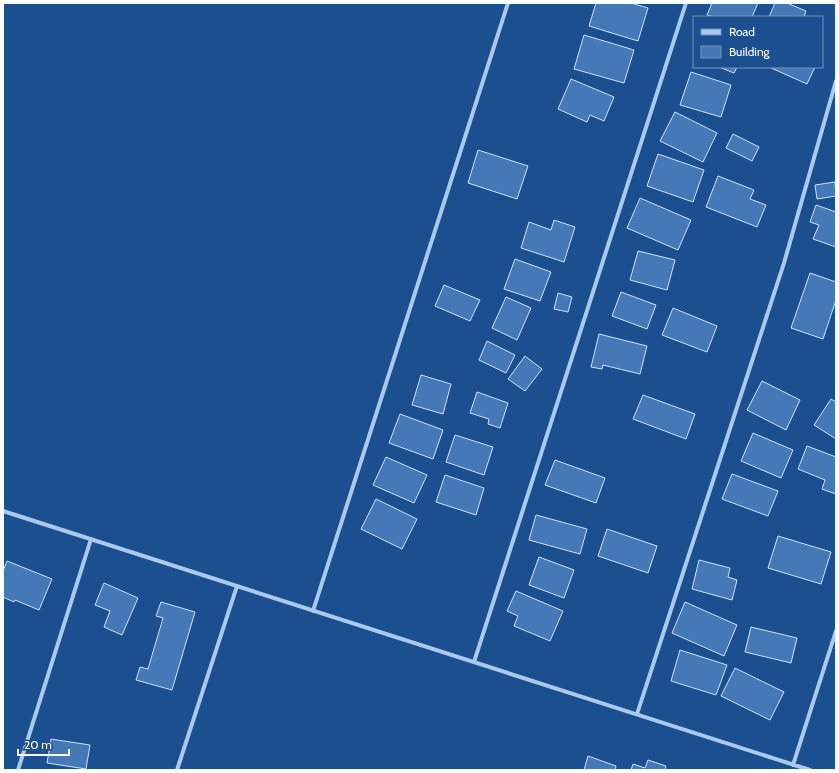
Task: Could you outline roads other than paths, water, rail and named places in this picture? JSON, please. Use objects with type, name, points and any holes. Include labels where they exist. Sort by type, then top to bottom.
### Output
[{"type":"street","points":[[312,611],[508,3]]},
{"type":"street","points":[[474,662],[686,3]]},
{"type":"street","points":[[637,714],[784,263],[836,81]]},
{"type":"street","points":[[3,510],[312,611],[810,770]]},
{"type":"street","points":[[18,770],[91,539]]},
{"type":"street","points":[[177,770],[237,586]]},
{"type":"street","points":[[793,765],[836,631]]}]
